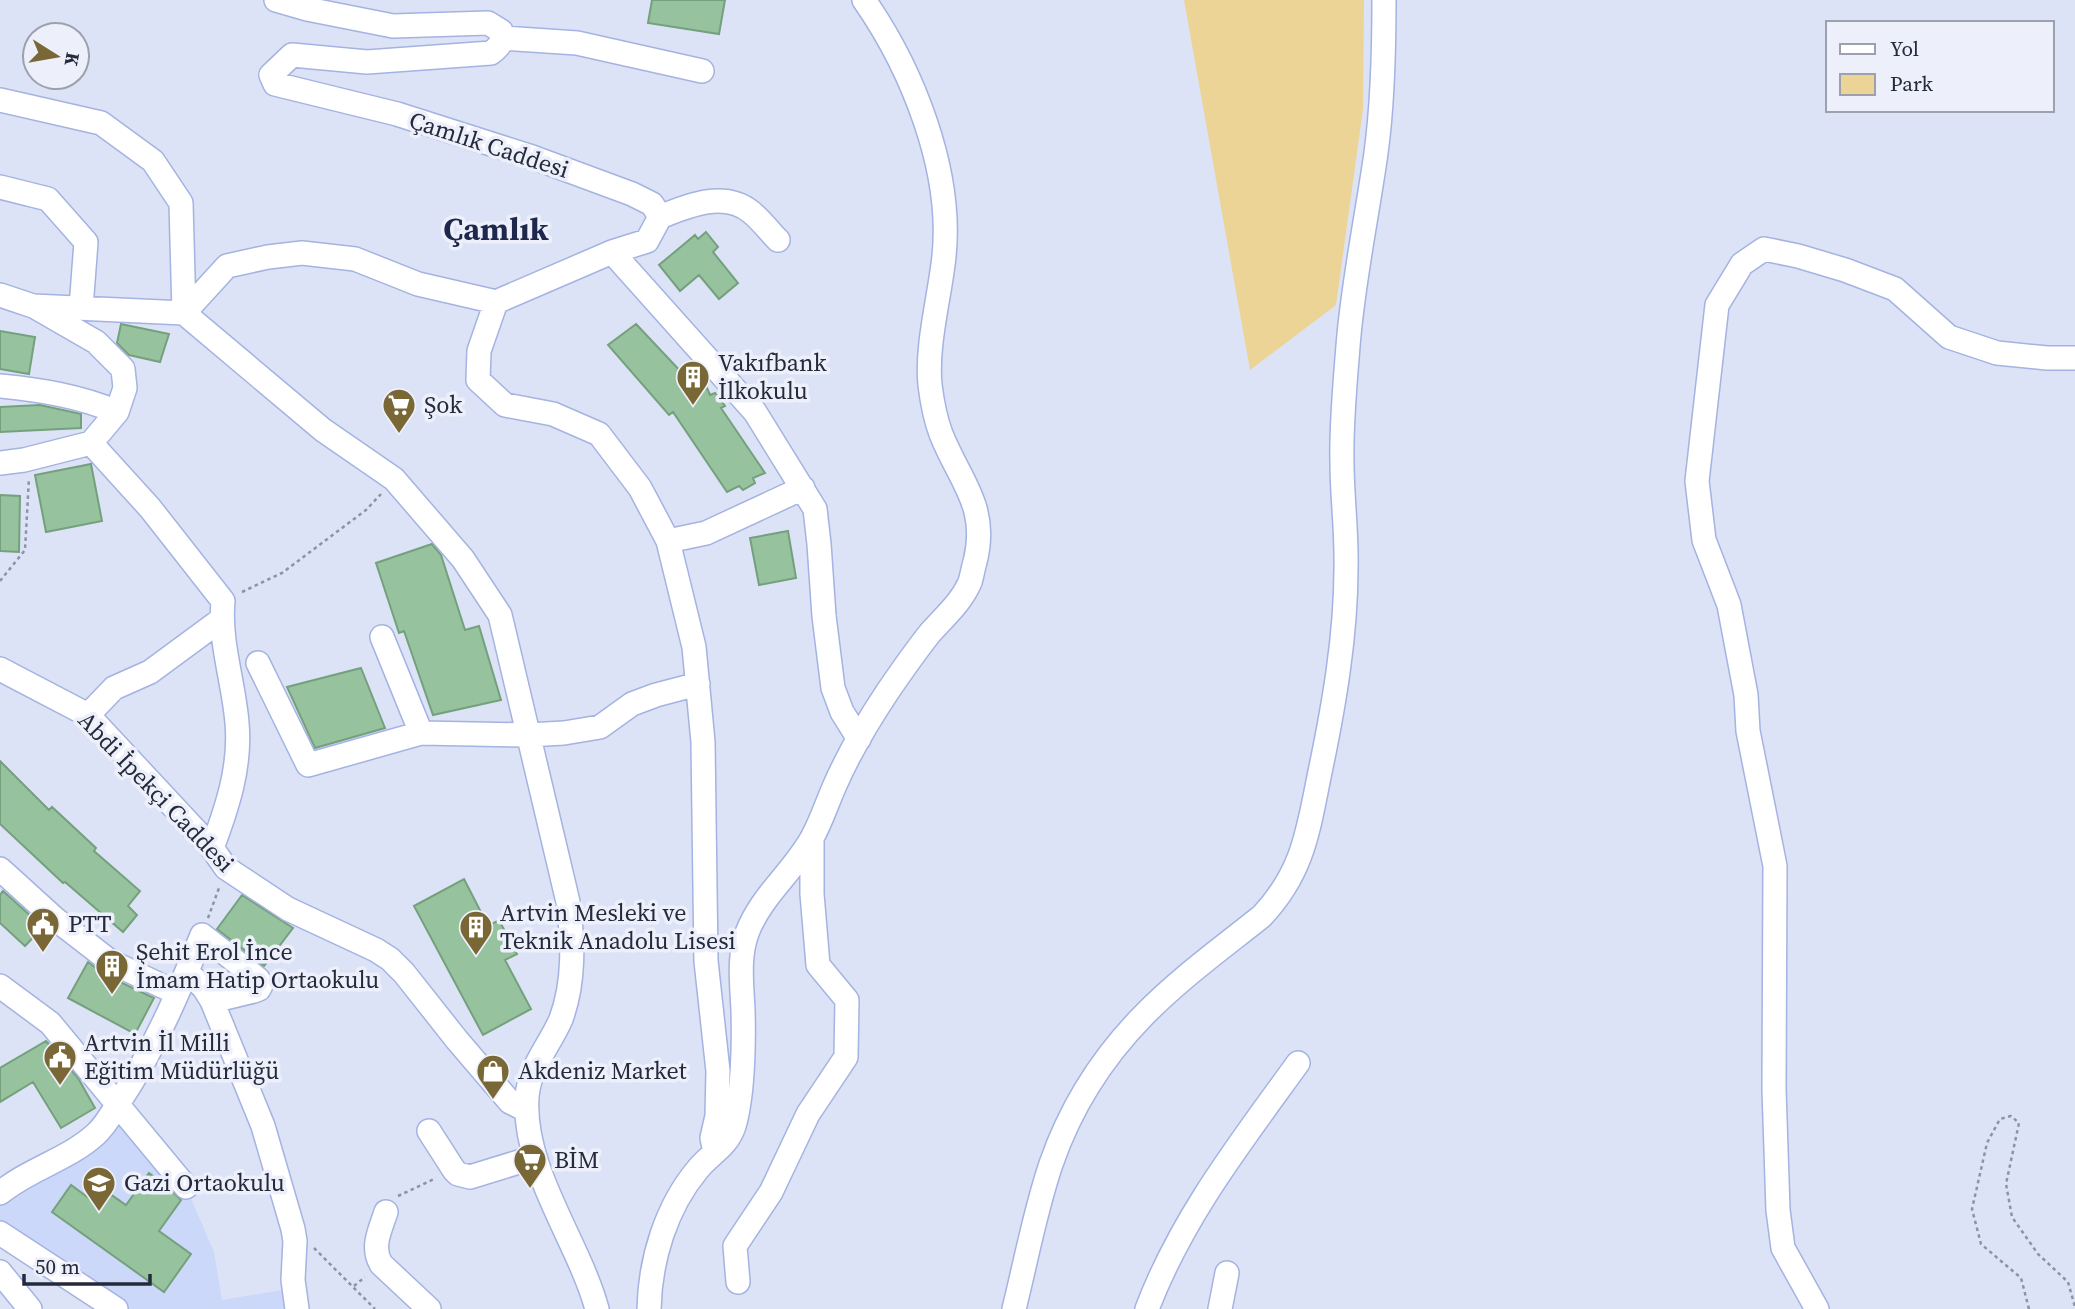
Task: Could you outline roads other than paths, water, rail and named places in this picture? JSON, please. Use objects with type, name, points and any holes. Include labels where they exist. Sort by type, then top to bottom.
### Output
[{"type":"street","points":[[276,0],[393,26],[488,23],[501,31],[502,38],[577,43],[702,71]]},
{"type":"street","points":[[649,1309],[654,1262],[674,1207],[698,1168],[725,1144],[737,1111],[743,1048],[742,952],[754,917],[812,838],[836,782],[894,683],[929,634],[958,602],[970,582],[979,547],[977,512],[941,434],[929,381],[932,336],[944,253],[945,212],[939,174],[929,131],[905,72],[864,0]]},
{"type":"street","points":[[1014,1309],[1051,1164],[1083,1095],[1105,1060],[1143,1016],[1167,993],[1262,916],[1286,885],[1304,847],[1329,729],[1342,641],[1346,566],[1341,459],[1344,401],[1353,291],[1376,152],[1381,102],[1384,0]]},
{"type":"street","name":"Çamlık Caddesi","points":[[502,38],[501,45],[491,53],[367,62],[292,55],[271,75],[275,85],[397,114],[544,161],[632,194],[652,204],[660,217]]},
{"type":"street","points":[[0,100],[101,123],[153,161],[181,203],[184,313]]},
{"type":"street","points":[[0,187],[48,198],[86,242],[81,308]]},
{"type":"street","points":[[184,313],[227,266],[302,253],[355,259],[418,284],[496,302],[612,252],[647,241],[660,217],[692,204],[731,204],[750,211],[778,240]]},
{"type":"street","points":[[1817,1309],[1783,1248],[1778,1210],[1774,1088],[1775,866],[1748,731],[1746,695],[1729,605],[1704,540],[1697,481],[1717,305],[1742,264],[1764,249],[1810,259],[1895,289],[1950,337],[1997,353],[2075,358]]},
{"type":"street","points":[[612,252],[755,412],[815,509],[833,688],[842,712],[859,739]]},
{"type":"street","points":[[0,295],[33,306],[96,342],[123,369],[125,388],[117,412],[91,443],[29,459],[0,463]]},
{"type":"street","points":[[496,302],[479,351],[478,380],[505,405],[553,414],[599,434],[640,488],[668,541],[694,647],[703,742],[706,961],[718,1070],[717,1116],[712,1138],[715,1152]]},
{"type":"street","points":[[33,306],[184,313],[323,430],[394,479],[463,559],[500,615],[568,902],[572,956],[566,1001],[558,1025],[528,1084],[527,1125],[535,1157],[597,1309]]},
{"type":"street","points":[[0,386],[54,392],[117,412]]},
{"type":"street","points":[[91,443],[150,508],[223,610],[238,742],[231,793],[212,849]]},
{"type":"street","points":[[668,541],[706,533],[803,488]]},
{"type":"street","points":[[88,715],[114,688],[150,673],[223,610]]},
{"type":"street","points":[[382,637],[421,733]]},
{"type":"street","points":[[258,663],[307,765],[421,733],[528,735],[600,727],[632,704],[698,684]]},
{"type":"street","name":"Abdi İpekçi Caddesi","points":[[0,668],[88,715],[212,849],[226,868],[288,909],[390,959],[510,1102],[526,1110]]},
{"type":"street","points":[[738,1282],[735,1246],[771,1192],[808,1114],[846,1057],[847,1000],[818,965],[812,894],[812,838]]},
{"type":"street","points":[[0,869],[54,918],[111,962],[177,993]]},
{"type":"street","points":[[0,1193],[31,1171],[85,1143],[98,1132],[139,1071],[202,935],[258,979],[261,985],[254,991],[212,1001]]},
{"type":"street","points":[[187,972],[204,988],[212,1001],[263,1126],[295,1241],[293,1280],[297,1309]]},
{"type":"street","points":[[0,986],[50,1023],[186,1187]]},
{"type":"street","points":[[1147,1309],[1168,1260],[1206,1190],[1298,1063]]},
{"type":"street","points":[[429,1131],[454,1170],[470,1177],[535,1157]]},
{"type":"street","points":[[386,1212],[375,1249],[376,1256],[381,1264],[429,1309]]},
{"type":"street","points":[[0,1233],[116,1309]]},
{"type":"street","points":[[0,1272],[30,1309]]},
{"type":"street","points":[[1220,1309],[1227,1273]]},
{"type":"place","name":"Vakıfbank İlkokulu","points":[[693,407]]},
{"type":"place","name":"Şok","points":[[399,435]]},
{"type":"place","name":"PTT","points":[[43,954]]},
{"type":"place","name":"Artvin Mesleki ve Teknik Anadolu Lisesi","points":[[476,957]]},
{"type":"place","name":"Şehit Erol İnce İmam Hatip Ortaokulu","points":[[112,996]]},
{"type":"place","name":"Artvin İl Milli Eğitim Müdürlüğü","points":[[60,1087]]},
{"type":"place","name":"Akdeniz Market","points":[[493,1101]]},
{"type":"place","name":"BİM","points":[[530,1190]]},
{"type":"place","name":"Gazi Ortaokulu","points":[[99,1213]]},
{"type":"district","name":"Çamlık","points":[[496,229]]}]
